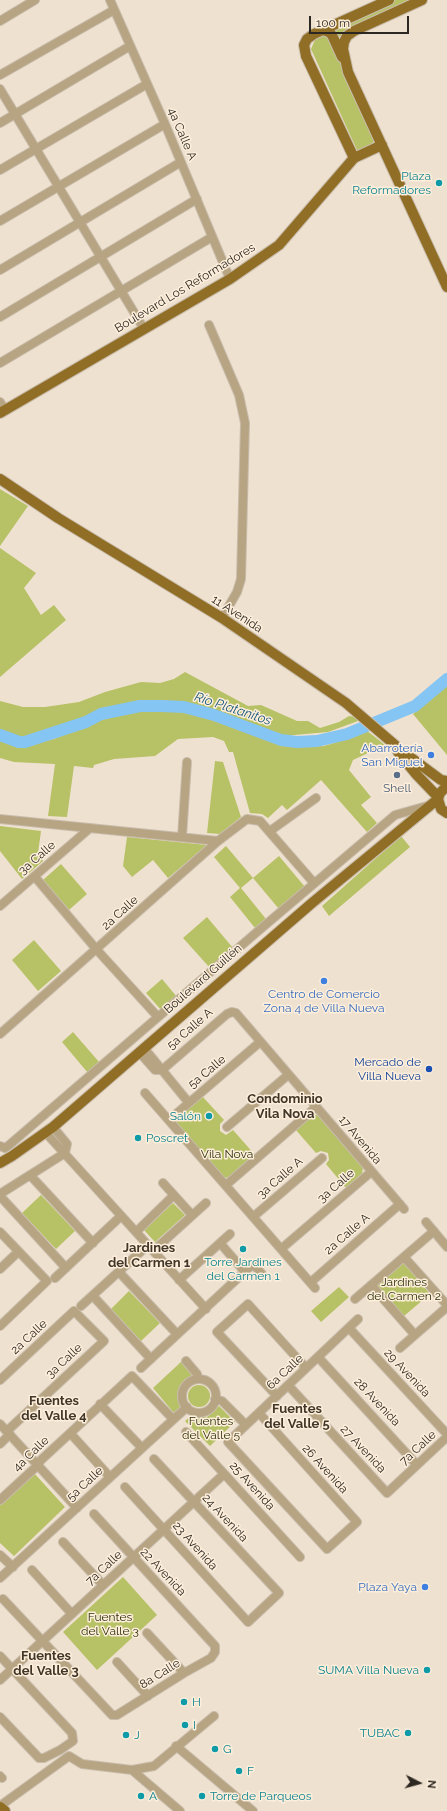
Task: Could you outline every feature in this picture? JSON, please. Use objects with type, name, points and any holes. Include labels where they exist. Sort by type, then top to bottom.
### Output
[{"type":"main road","points":[[348,72],[343,49],[347,36],[354,30],[422,0]]},
{"type":"main road","points":[[382,145],[354,158],[304,51],[304,45],[306,39],[387,1],[392,13]]},
{"type":"main road","points":[[323,30],[332,35],[447,287]]},
{"type":"main road","name":"Boulevard Los Reformadores","points":[[2,408],[230,279],[279,245],[354,158]]},
{"type":"main road","name":"11 Avenida","points":[[0,480],[58,518],[222,618],[359,713],[395,745],[398,752],[438,798],[441,809],[447,814]]},
{"type":"main road","points":[[395,745],[441,780],[447,781]]},
{"type":"main road","name":"Boulevard Guillén","points":[[0,1163],[49,1129],[418,812],[438,798],[442,789],[447,786]]},
{"type":"main road","points":[[418,812],[447,814]]},
{"type":"main road","points":[[0,1806],[5,1811]]},
{"type":"street","points":[[0,21],[35,0]]},
{"type":"street","name":"4a Calle A","points":[[110,0],[165,124],[230,279]]},
{"type":"street","points":[[0,75],[114,10]]},
{"type":"street","points":[[0,123],[130,46]]},
{"type":"street","points":[[0,170],[147,84]]},
{"type":"street","points":[[0,89],[144,329]]},
{"type":"street","points":[[0,221],[165,124]]},
{"type":"street","points":[[0,270],[181,162]]},
{"type":"street","points":[[0,317],[197,199]]},
{"type":"street","points":[[0,363],[212,237]]},
{"type":"street","points":[[209,325],[234,382],[245,422],[241,578],[237,592],[222,618]]},
{"type":"street","points":[[182,837],[187,762]]},
{"type":"street","points":[[314,883],[270,831],[316,798]]},
{"type":"street","points":[[0,1146],[5,1148],[8,1146],[314,883],[395,816],[418,812]]},
{"type":"street","points":[[0,819],[218,841]]},
{"type":"street","name":"2a Calle","points":[[0,1034],[97,950],[218,841],[247,820],[260,821],[270,831]]},
{"type":"street","name":"3a Calle","points":[[0,906],[90,828]]},
{"type":"street","points":[[35,876],[97,950],[158,1017]]},
{"type":"street","name":"5a Calle A","points":[[158,1070],[226,1014],[232,1012],[236,1014]]},
{"type":"street","name":"17 Avenida","points":[[236,1014],[371,1172],[402,1206]]},
{"type":"street","name":"5a Calle","points":[[169,1120],[260,1042]]},
{"type":"street","points":[[141,1050],[189,1103]]},
{"type":"street","points":[[227,1127],[288,1075]]},
{"type":"street","points":[[145,1093],[281,1250]]},
{"type":"street","points":[[226,1185],[316,1107]]},
{"type":"street","points":[[49,1129],[60,1150],[65,1153],[206,1309]]},
{"type":"street","points":[[65,1153],[0,1195],[66,1268]]},
{"type":"street","name":"3a Calle A","points":[[253,1217],[322,1158]]},
{"type":"street","name":"3a Calle","points":[[281,1250],[371,1172]]},
{"type":"street","points":[[30,1175],[93,1243]]},
{"type":"street","points":[[163,1183],[192,1215]]},
{"type":"street","points":[[136,1231],[174,1195]]},
{"type":"street","name":"2a Calle","points":[[0,1380],[119,1272],[206,1203]]},
{"type":"street","name":"2a Calle A","points":[[281,1250],[313,1285],[402,1206]]},
{"type":"street","points":[[0,1326],[122,1216]]},
{"type":"street","points":[[426,1222],[447,1247]]},
{"type":"street","points":[[0,1232],[18,1252],[51,1280]]},
{"type":"street","points":[[355,1299],[434,1232]]},
{"type":"street","points":[[179,1280],[230,1234]]},
{"type":"street","points":[[220,1243],[245,1272]]},
{"type":"street","points":[[0,1269],[18,1252]]},
{"type":"street","points":[[400,1348],[447,1306],[404,1257]]},
{"type":"street","points":[[141,1368],[253,1264],[262,1274]]},
{"type":"street","points":[[119,1272],[177,1334]]},
{"type":"street","points":[[372,1285],[415,1335]]},
{"type":"street","points":[[93,1296],[151,1359]]},
{"type":"street","points":[[277,1396],[217,1332],[248,1304],[306,1368]]},
{"type":"street","name":"3a Calle","points":[[0,1444],[8,1433],[104,1341],[78,1309]]},
{"type":"street","name":"6a Calle","points":[[228,1442],[358,1319]]},
{"type":"street","name":"29 Avenida","points":[[349,1328],[447,1434]]},
{"type":"street","name":"28 Avenida","points":[[318,1357],[417,1464]]},
{"type":"street","points":[[186,1361],[197,1374],[198,1380]]},
{"type":"street","name":"4a Calle","points":[[0,1500],[37,1466],[41,1460],[71,1434],[100,1404],[132,1376],[174,1419]]},
{"type":"street","points":[[206,1380],[213,1387],[215,1399],[213,1406],[205,1412],[195,1412],[186,1407],[183,1398],[184,1388],[191,1381],[206,1380]]},
{"type":"street","name":"27 Avenida","points":[[288,1385],[388,1493]]},
{"type":"street","points":[[215,1399],[222,1401],[246,1425]]},
{"type":"street","points":[[100,1404],[142,1448]]},
{"type":"street","name":"5a Calle","points":[[0,1578],[186,1407]]},
{"type":"street","name":"26 Avenida","points":[[259,1413],[357,1522],[327,1549]]},
{"type":"street","points":[[0,1424],[77,1508]]},
{"type":"street","name":"25 Avenida","points":[[186,1432],[300,1557]]},
{"type":"street","points":[[71,1434],[110,1477]]},
{"type":"street","name":"7a Calle","points":[[388,1493],[447,1437]]},
{"type":"street","name":"25 Avenida","points":[[228,1442],[327,1549]]},
{"type":"street","name":"24 Avenida","points":[[154,1458],[278,1593],[248,1622]]},
{"type":"street","name":"7a Calle","points":[[0,1680],[224,1474]]},
{"type":"street","name":"23 Avenida","points":[[125,1487],[248,1622]]},
{"type":"street","name":"22 Avenida","points":[[94,1514],[215,1646]]},
{"type":"street","points":[[63,1542],[103,1585]]},
{"type":"street","points":[[0,1555],[13,1567]]},
{"type":"street","points":[[32,1570],[72,1614]]},
{"type":"street","points":[[3,1599],[43,1640]]},
{"type":"street","points":[[147,1634],[184,1673]]},
{"type":"street","name":"8a Calle","points":[[43,1640],[110,1714],[117,1715],[184,1673],[212,1658],[215,1652],[215,1646]]},
{"type":"street","points":[[0,1656],[72,1733],[73,1739],[70,1744],[44,1758],[38,1758],[0,1717]]},
{"type":"street","points":[[117,1662],[148,1696]]},
{"type":"street","points":[[0,1806],[69,1756],[82,1764],[132,1770],[154,1766],[176,1746],[214,1716]]},
{"type":"street","points":[[176,1746],[253,1811]]},
{"type":"street","points":[[132,1770],[180,1811]]},
{"type":"green space","points":[[394,0],[410,0],[336,38],[332,28]]},
{"type":"green space","points":[[321,36],[331,36],[375,138],[373,143],[367,148],[357,150],[311,49],[315,40]]},
{"type":"green space","points":[[0,489],[28,506],[0,546]]},
{"type":"green space","points":[[0,548],[36,573],[24,588],[41,615],[54,605],[66,620],[0,677]]},
{"type":"green space","points":[[185,672],[248,706],[261,705],[297,721],[308,721],[320,728],[339,722],[349,716],[355,717],[358,721],[328,732],[283,736],[256,726],[185,705],[141,703],[97,712],[30,736],[18,737],[0,729],[0,701],[23,707],[45,707],[79,702],[105,692],[141,682],[160,683],[174,679]]},
{"type":"green space","points":[[447,683],[447,755],[413,714]]},
{"type":"green space","points":[[163,710],[196,714],[244,732],[263,735],[281,744],[304,747],[324,746],[344,740],[366,730],[385,745],[353,760],[349,770],[371,797],[361,805],[377,823],[367,832],[321,780],[287,810],[282,805],[268,818],[262,814],[250,813],[233,752],[229,752],[224,741],[213,737],[178,739],[155,756],[114,759],[94,765],[93,768],[74,766],[67,817],[48,816],[55,764],[14,762],[0,758],[0,741],[17,746],[34,744],[54,739],[102,720],[134,711]]},
{"type":"green space","points":[[215,761],[223,762],[241,817],[220,834],[207,833]]},
{"type":"green space","points":[[0,826],[41,831],[38,853],[43,861],[22,879],[0,851]]},
{"type":"green space","points":[[401,836],[410,847],[329,916],[322,906]]},
{"type":"green space","points":[[127,837],[207,845],[168,878],[153,860],[132,877],[123,866]]},
{"type":"green space","points":[[226,846],[253,878],[241,888],[266,919],[255,928],[230,897],[240,888],[214,857]]},
{"type":"green space","points":[[279,856],[305,887],[279,909],[253,878]]},
{"type":"green space","points":[[61,864],[87,894],[69,910],[43,880]]},
{"type":"green space","points":[[207,917],[233,948],[210,968],[183,938]]},
{"type":"green space","points":[[34,940],[61,971],[38,991],[12,960]]},
{"type":"green space","points":[[162,979],[177,997],[162,1011],[146,993]]},
{"type":"green space","points":[[73,1032],[100,1063],[88,1073],[62,1042]]},
{"type":"green space","name":"Vila Nova","points":[[202,1096],[224,1120],[220,1124],[220,1131],[226,1135],[233,1130],[255,1155],[230,1177],[224,1178],[177,1124],[178,1117]]},
{"type":"green space","points":[[319,1115],[363,1167],[362,1174],[346,1188],[326,1164],[329,1160],[328,1153],[321,1151],[316,1153],[295,1129],[311,1116]]},
{"type":"green space","name":"Jardines del Carmen 1","points":[[41,1195],[75,1231],[56,1249],[22,1213]]},
{"type":"green space","name":"Jardines del Carmen 1","points":[[173,1203],[185,1215],[155,1242],[144,1230]]},
{"type":"green space","name":"Jardines del Carmen 2","points":[[403,1262],[430,1294],[404,1316],[377,1285]]},
{"type":"green space","points":[[339,1287],[349,1297],[321,1322],[311,1311]]},
{"type":"green space","name":"Jardines del Carmen 1","points":[[129,1291],[160,1323],[141,1341],[111,1309]]},
{"type":"green space","name":"Fuentes del Valle 5","points":[[182,1361],[193,1374],[183,1387],[180,1395],[182,1406],[174,1413],[153,1388]]},
{"type":"green space","points":[[199,1385],[207,1388],[210,1396],[207,1404],[199,1407],[191,1404],[188,1396],[191,1388]]},
{"type":"green space","name":"Fuentes del Valle 5","points":[[219,1406],[235,1422],[210,1446],[185,1421],[191,1416],[207,1417]]},
{"type":"green space","points":[[34,1473],[65,1507],[14,1556],[0,1543],[0,1505]]},
{"type":"green space","name":"Fuentes del Valle 3","points":[[123,1577],[157,1615],[97,1670],[63,1632]]},
{"type":"waterway","name":"Río Platanitos","points":[[0,735],[19,742],[25,742],[86,722],[101,714],[140,706],[162,706],[184,707],[214,715],[281,740],[297,742],[317,741],[347,734],[415,706],[447,679]]},
{"type":"place","name":"Plaza Reformadores","points":[[439,183]]},
{"type":"place","name":"Abarrotería San Miguel","points":[[431,755]]},
{"type":"place","name":"Shell","points":[[397,775]]},
{"type":"place","name":"Centro de Comercio Zona 4 de Villa Nueva","points":[[324,981]]},
{"type":"place","name":"Mercado de Villa Nueva","points":[[429,1069]]},
{"type":"place","name":"Salón","points":[[209,1116]]},
{"type":"place","name":"Poscret","points":[[138,1138]]},
{"type":"place","name":"Torre Jardines del Carmen 1","points":[[243,1249]]},
{"type":"place","name":"Plaza Yaya","points":[[425,1587]]},
{"type":"place","name":"SUMA Villa Nueva","points":[[427,1670]]},
{"type":"place","name":"H","points":[[184,1702]]},
{"type":"place","name":"I","points":[[185,1725]]},
{"type":"place","name":"TUBAC","points":[[408,1733]]},
{"type":"place","name":"J","points":[[126,1735]]},
{"type":"place","name":"G","points":[[215,1749]]},
{"type":"place","name":"F","points":[[239,1771]]},
{"type":"place","name":"A","points":[[141,1796]]},
{"type":"place","name":"Torre de Parqueos","points":[[202,1796]]},
{"type":"district","name":"Condominio Vila Nova","points":[[285,1106]]},
{"type":"district","name":"Jardines del Carmen 1","points":[[149,1256]]},
{"type":"district","name":"Fuentes del Valle 4","points":[[54,1408]]},
{"type":"district","name":"Fuentes del Valle 5","points":[[297,1416]]},
{"type":"district","name":"Fuentes del Valle 3","points":[[46,1664]]}]
